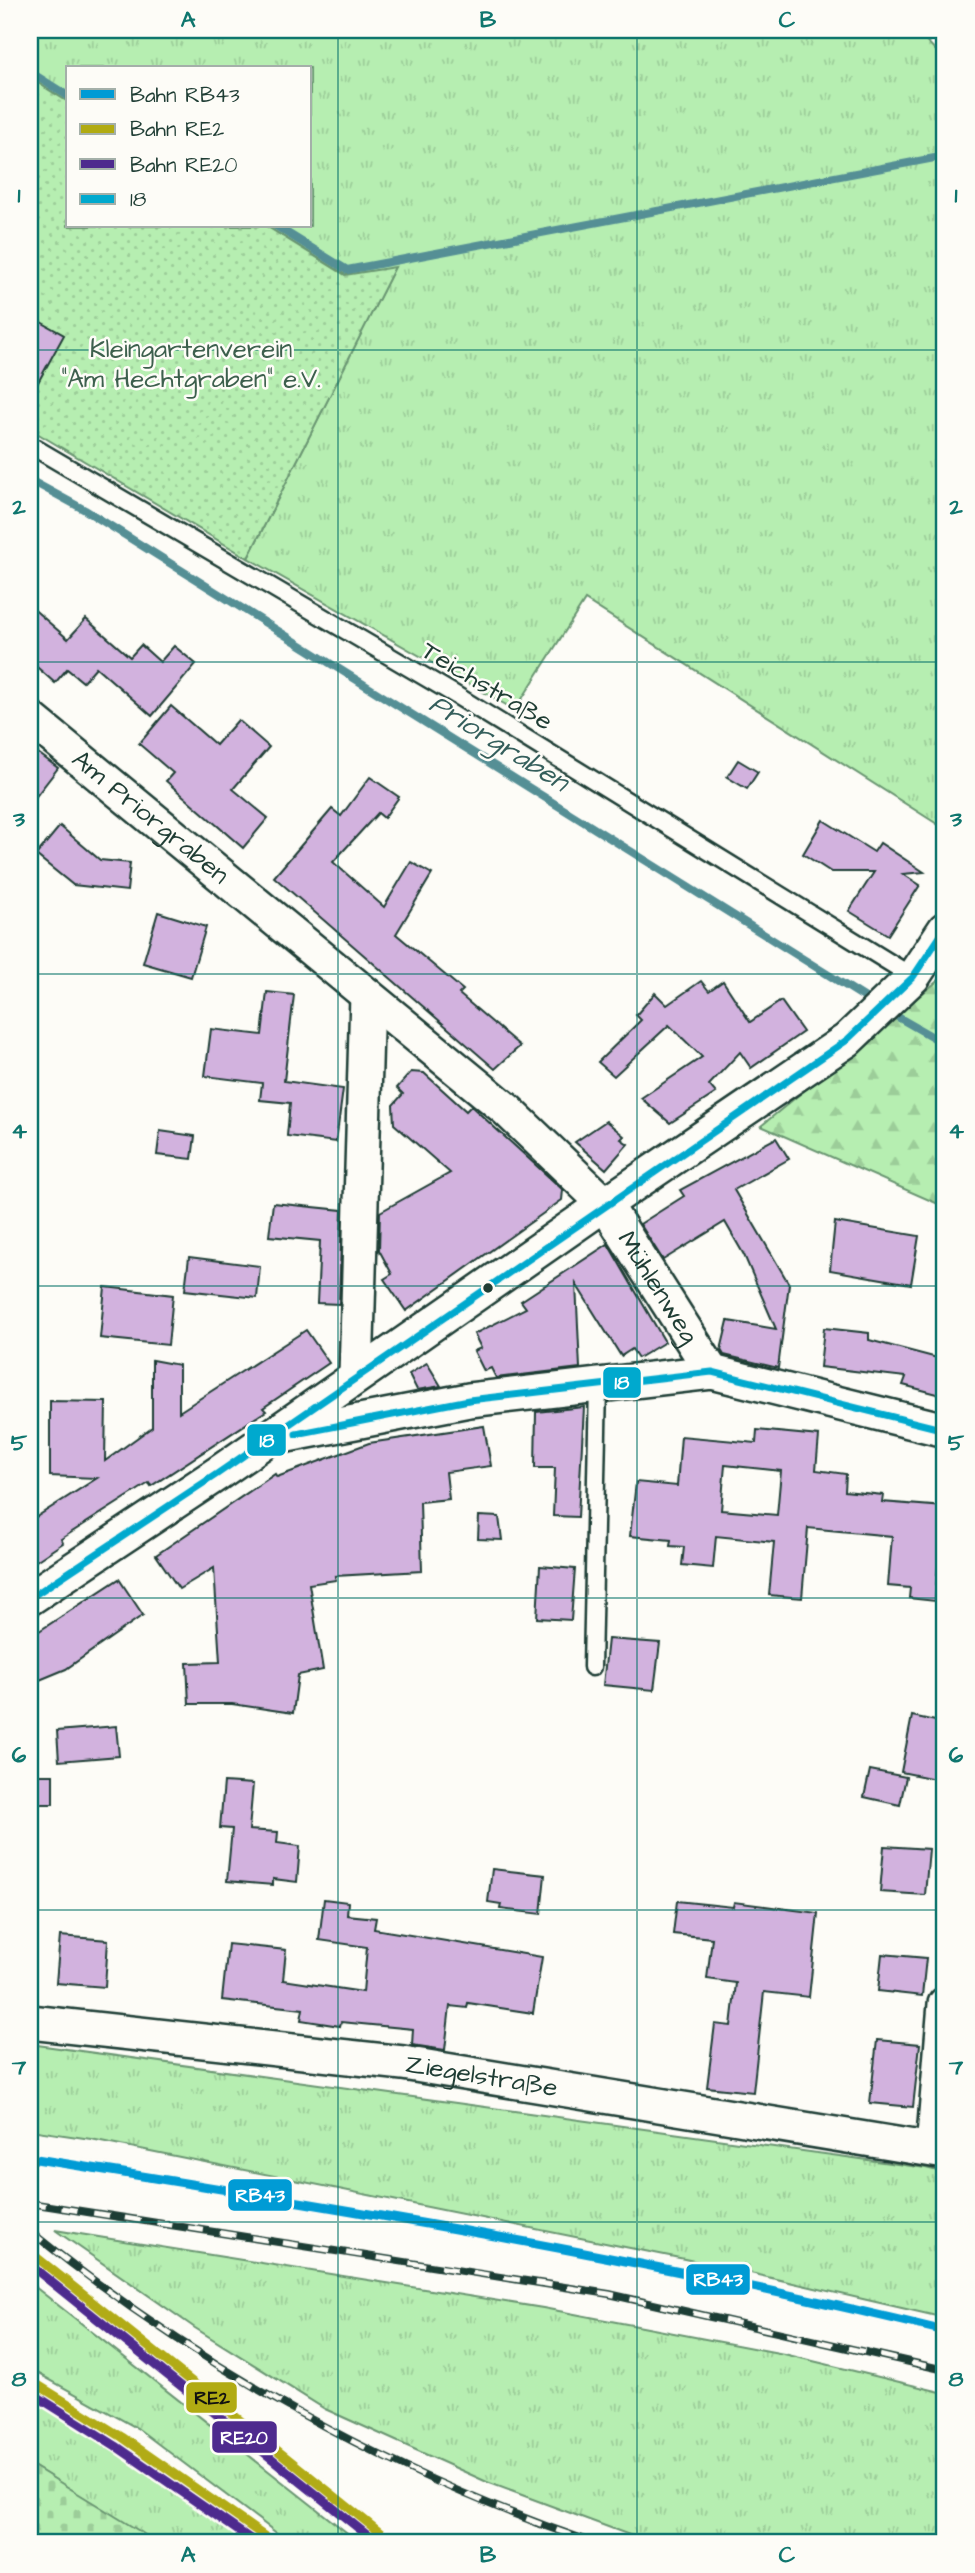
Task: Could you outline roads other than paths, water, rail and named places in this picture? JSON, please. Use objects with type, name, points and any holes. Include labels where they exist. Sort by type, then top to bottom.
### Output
[{"type":"street","name":"Am Priorgraben","points":[[30,718],[507,1110],[605,1204]]},
{"type":"street","points":[[30,1598],[217,1474],[605,1204],[847,1041],[913,977],[945,929]]},
{"type":"street","points":[[356,1376],[367,995]]},
{"type":"street","name":"Mühlenweg","points":[[605,1204],[712,1372]]},
{"type":"street","name":"Mühlenweg","points":[[263,1440],[469,1400],[712,1372],[945,1430]]},
{"type":"street","name":"Ziegelstraße","points":[[30,2022],[404,2063],[939,2150],[945,2004]]},
{"type":"lane","points":[[940,30],[945,36]]},
{"type":"lane","name":"Teichstraße","points":[[30,445],[454,694],[913,977]]},
{"type":"lane","points":[[592,1667],[598,1385]]},
{"type":"waterway","points":[[30,72],[66,95]]},
{"type":"waterway","points":[[279,228],[347,270],[945,156]]},
{"type":"waterway","name":"Priorgraben","points":[[30,480],[85,510],[875,1004]]},
{"type":"waterway","name":"Priorgraben","points":[[889,1012],[945,1044]]},
{"type":"railway","points":[[30,2203],[609,2294],[945,2370]]},
{"type":"railway","points":[[30,2231],[94,2281],[160,2327],[298,2412],[443,2484],[594,2543]]},
{"type":"rail line","name":"RB43","points":[[30,2158],[489,2235],[718,2280],[945,2331]]},
{"type":"rail line","name":"RE2","points":[[30,2252],[393,2543]]},
{"type":"rail line","name":"RE20","points":[[30,2265],[377,2543]]},
{"type":"rail line","name":"RE2","points":[[30,2380],[122,2437],[274,2543]]},
{"type":"rail line","name":"RE20","points":[[30,2392],[116,2446],[256,2543]]},
{"type":"park label","name":"Kleingartenverein \"Am Hechtgraben\" e.V.","points":[[191,364]]}]
